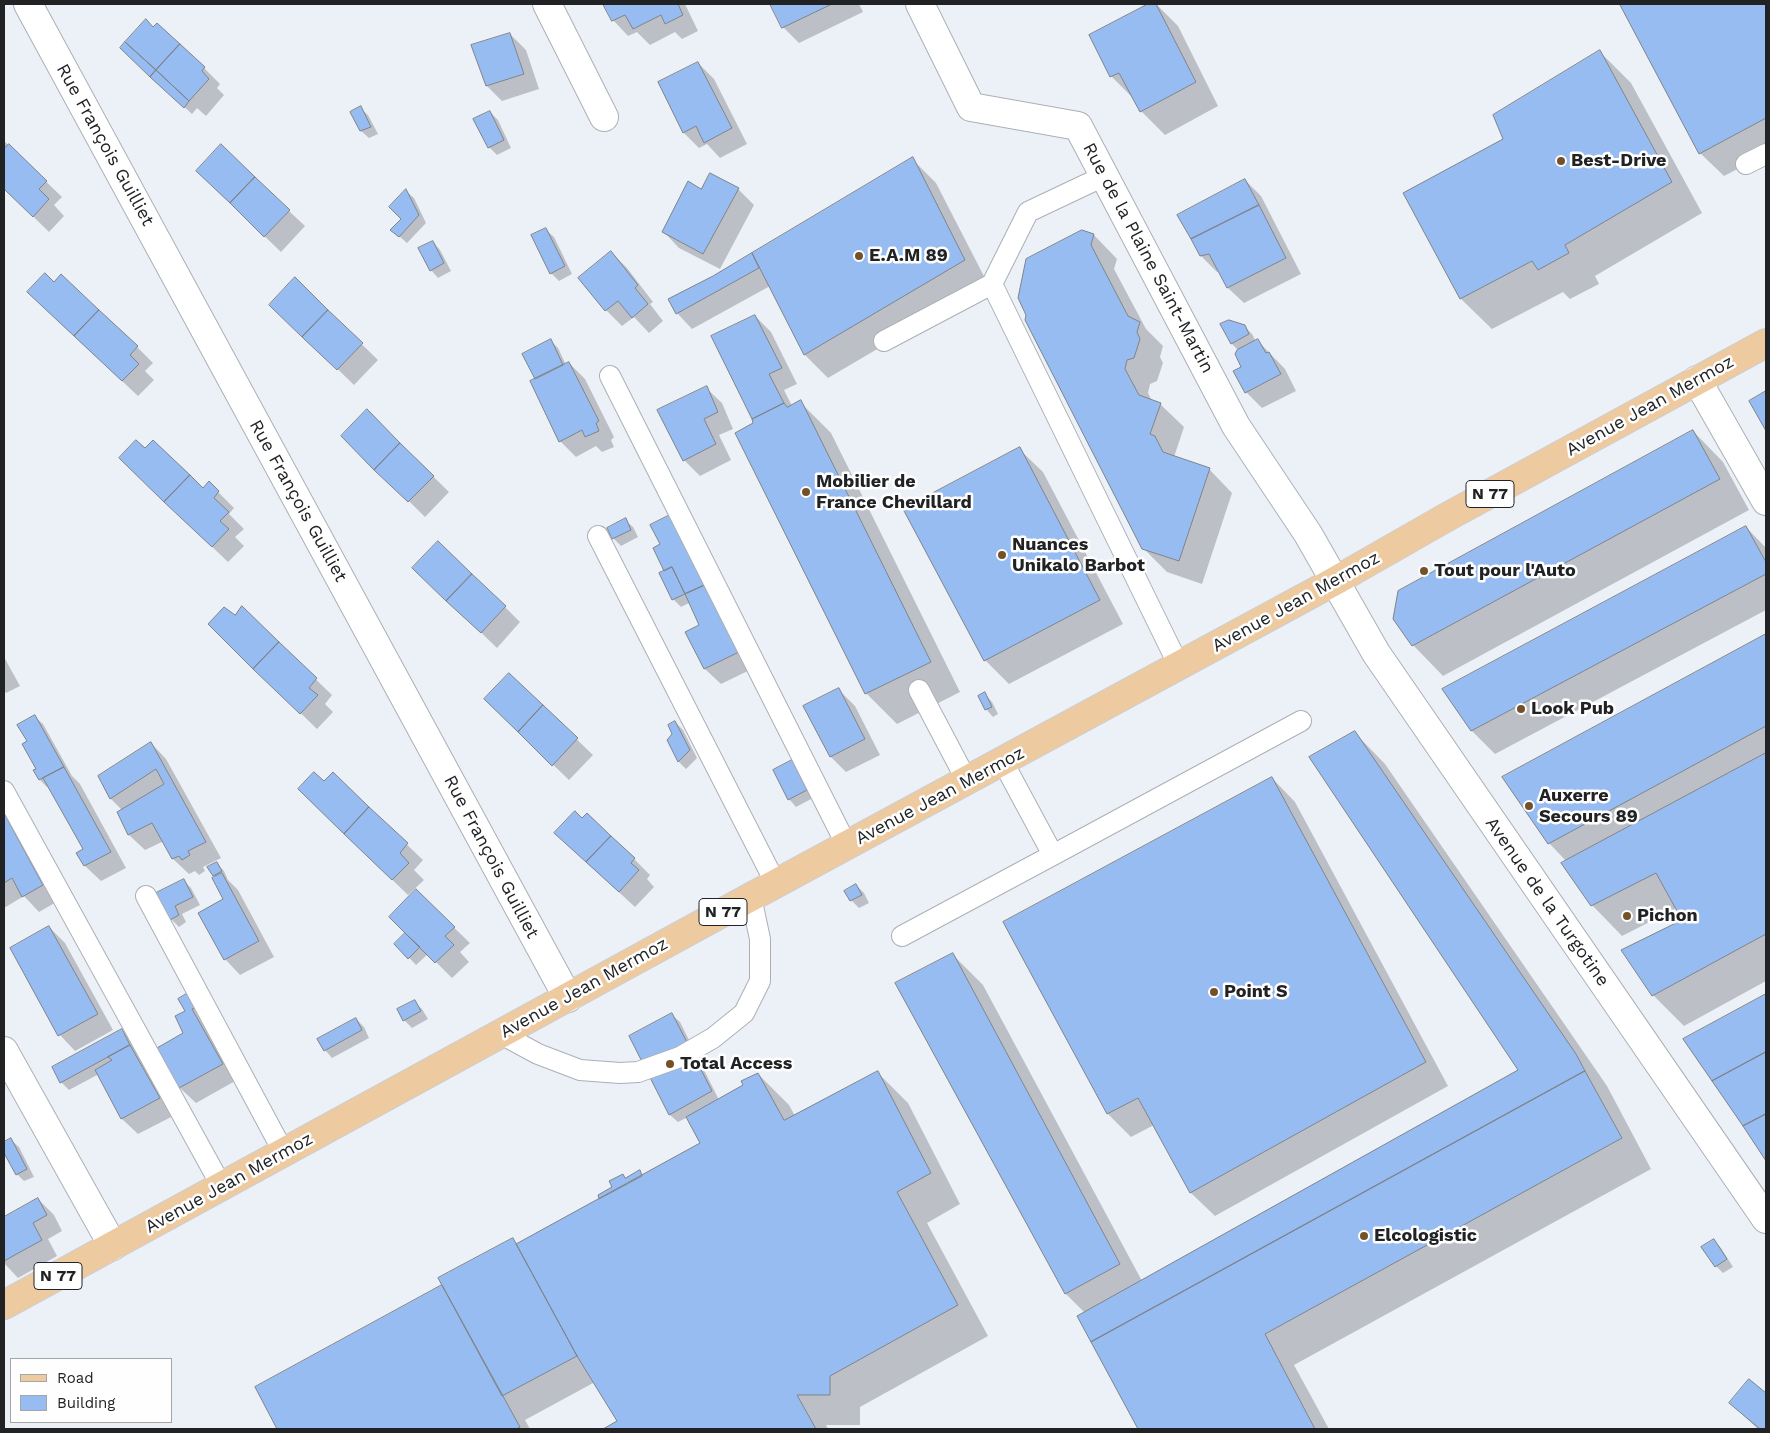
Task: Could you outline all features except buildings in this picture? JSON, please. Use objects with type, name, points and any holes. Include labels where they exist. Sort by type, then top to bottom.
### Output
[{"type":"main road","name":"Avenue Jean Mermoz","points":[[113,1246],[751,897],[967,782],[1335,581],[1766,343]]},
{"type":"main road","name":"N 77","points":[[4,1305],[113,1246]]},
{"type":"street","name":"Rue François Guilliet","points":[[28,4],[568,998]]},
{"type":"street","points":[[547,4],[604,117]]},
{"type":"street","name":"Rue de la Plaine Saint-Martin","points":[[920,4],[971,107],[1078,126],[1236,426],[1308,534],[1335,581]]},
{"type":"street","points":[[1698,380],[1766,501]]},
{"type":"street","name":"Avenue de la Turgotine","points":[[1335,581],[1376,653],[1766,1219]]},
{"type":"street","points":[[4,1051],[113,1246]]},
{"type":"lane","points":[[1746,164],[1766,154]]},
{"type":"lane","points":[[884,341],[992,284],[1028,212],[1104,176]]},
{"type":"lane","points":[[992,284],[1179,666]]},
{"type":"lane","points":[[610,376],[847,846]]},
{"type":"lane","points":[[598,536],[776,884]]},
{"type":"lane","points":[[919,690],[967,782]]},
{"type":"lane","points":[[902,936],[1302,721]]},
{"type":"lane","points":[[1003,762],[1052,855]]},
{"type":"lane","points":[[4,791],[222,1187]]},
{"type":"lane","points":[[146,896],[284,1153]]},
{"type":"lane","points":[[501,1034],[538,1054],[580,1070],[620,1073],[638,1072],[680,1057],[713,1038],[744,1013],[760,981],[760,939],[751,897]]},
{"type":"place","name":"Best-Drive","points":[[1561,161]]},
{"type":"place","name":"E.A.M 89","points":[[859,256]]},
{"type":"place","name":"Mobilier de France Chevillard","points":[[806,492]]},
{"type":"place","name":"Nuances Unikalo Barbot","points":[[1002,555]]},
{"type":"place","name":"Tout pour l'Auto","points":[[1424,571]]},
{"type":"place","name":"Look Pub","points":[[1521,709]]},
{"type":"place","name":"Auxerre Secours 89","points":[[1529,806]]},
{"type":"place","name":"Pichon","points":[[1627,916]]},
{"type":"place","name":"Point S","points":[[1214,992]]},
{"type":"place","name":"Total Access","points":[[670,1064]]},
{"type":"place","name":"Elcologistic","points":[[1364,1236]]}]
